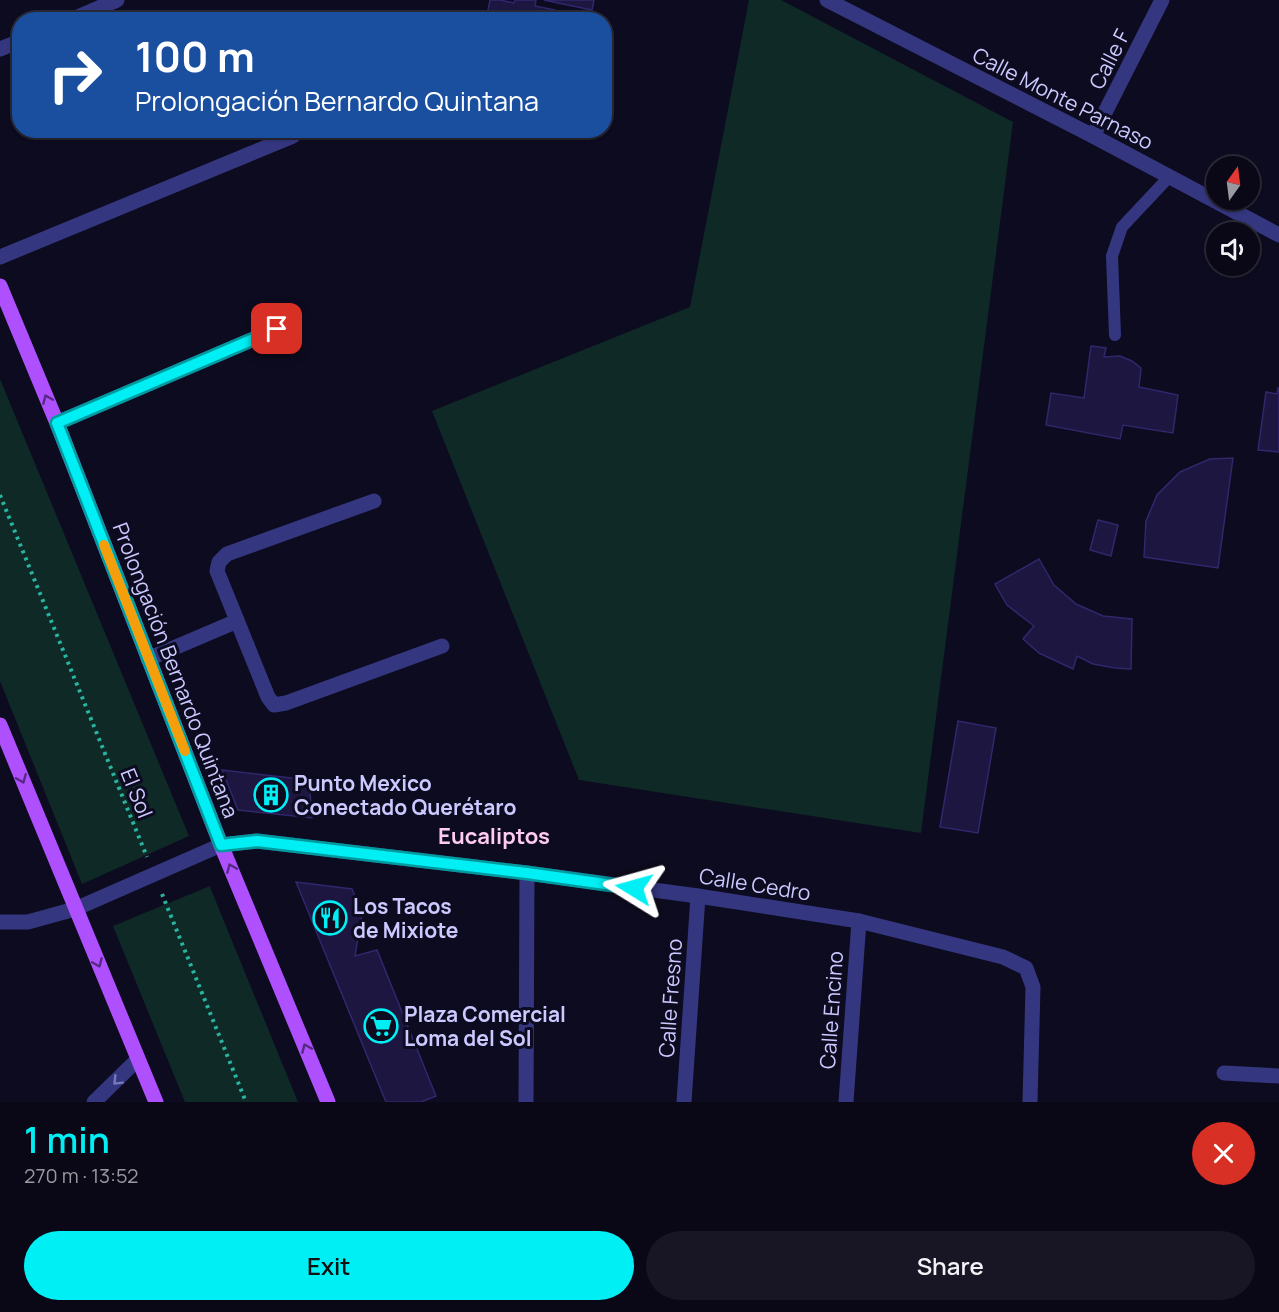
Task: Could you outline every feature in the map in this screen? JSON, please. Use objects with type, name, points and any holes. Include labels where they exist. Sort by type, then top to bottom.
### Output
[{"type":"main road","name":"Prolongación Bernardo Quintana","points":[[0,286],[57,423],[221,845],[328,1102]]},
{"type":"main road","points":[[0,725],[156,1102]]},
{"type":"street","points":[[89,12],[117,0]]},
{"type":"street","name":"Calle Monte Parnaso","points":[[827,0],[1093,136],[1279,235]]},
{"type":"street","name":"Calle F","points":[[1093,136],[1162,0]]},
{"type":"street","points":[[0,257],[288,138]]},
{"type":"street","points":[[57,423],[277,329]]},
{"type":"street","points":[[374,501],[227,554],[219,562],[217,571],[268,697],[274,705],[286,703],[442,646]]},
{"type":"street","points":[[148,658],[237,621]]},
{"type":"street","name":"Calle Cedro","points":[[0,922],[28,922],[75,909],[221,845],[257,841],[527,873],[859,921],[1003,957],[1026,968],[1034,987],[1030,1102]]},
{"type":"street","points":[[526,1102],[527,873]]},
{"type":"street","name":"Calle Fresno","points":[[684,1102],[698,896]]},
{"type":"street","points":[[0,911],[28,922]]},
{"type":"street","name":"Calle Encino","points":[[846,1102],[859,921]]},
{"type":"street","points":[[94,1102],[138,1059]]},
{"type":"street","points":[[1224,1073],[1279,1076]]},
{"type":"lane","points":[[1115,335],[1112,256],[1122,227],[1169,177]]},
{"type":"path","name":"El Sol","points":[[0,495],[246,1102]]},
{"type":"green space","points":[[749,0],[781,0],[1013,122],[921,833],[579,780],[432,411],[690,307]]},
{"type":"green space","points":[[0,379],[189,836],[82,884],[0,681]]},
{"type":"green space","points":[[210,886],[298,1102],[185,1102],[113,926]]},
{"type":"building","points":[[490,0],[514,3],[515,0],[536,0],[535,6],[555,10],[555,12],[488,12]]},
{"type":"building","points":[[544,0],[594,0],[592,10]]},
{"type":"building","points":[[1091,346],[1106,348],[1104,357],[1120,356],[1141,368],[1139,387],[1178,395],[1173,433],[1123,425],[1120,439],[1046,425],[1051,393],[1084,398]]},
{"type":"building","points":[[1278,388],[1279,452],[1258,450],[1266,392],[1277,394]]},
{"type":"building","points":[[1233,458],[1218,568],[1144,557],[1146,521],[1157,495],[1180,472],[1210,459]]},
{"type":"building","points":[[1098,520],[1118,525],[1111,556],[1090,550]]},
{"type":"building","points":[[1039,559],[1054,585],[1076,604],[1103,616],[1132,619],[1131,669],[1093,664],[1077,656],[1073,669],[1039,653],[1023,639],[1034,626],[1007,605],[995,584]]},
{"type":"building","points":[[958,721],[996,728],[978,833],[940,827]]},
{"type":"building","name":"Punto Mexico Conectado Querétaro","points":[[222,770],[309,780],[312,818],[238,810]]},
{"type":"building","name":"Plaza Comercial Loma del Sol","points":[[296,882],[352,889],[362,914],[355,956],[377,950],[436,1096],[421,1102],[386,1102]]},
{"type":"slow traffic","points":[[104,545],[185,751]]},
{"type":"place","name":"Punto Mexico Conectado Querétaro","points":[[271,795]]},
{"type":"place","name":"Los Tacos de Mixiote","points":[[330,918]]},
{"type":"place","name":"Plaza Comercial Loma del Sol","points":[[381,1026]]},
{"type":"district","name":"Eucaliptos","points":[[494,836]]},
{"type":"route","points":[[277,329],[57,423],[221,845],[257,841],[634,888]]}]
